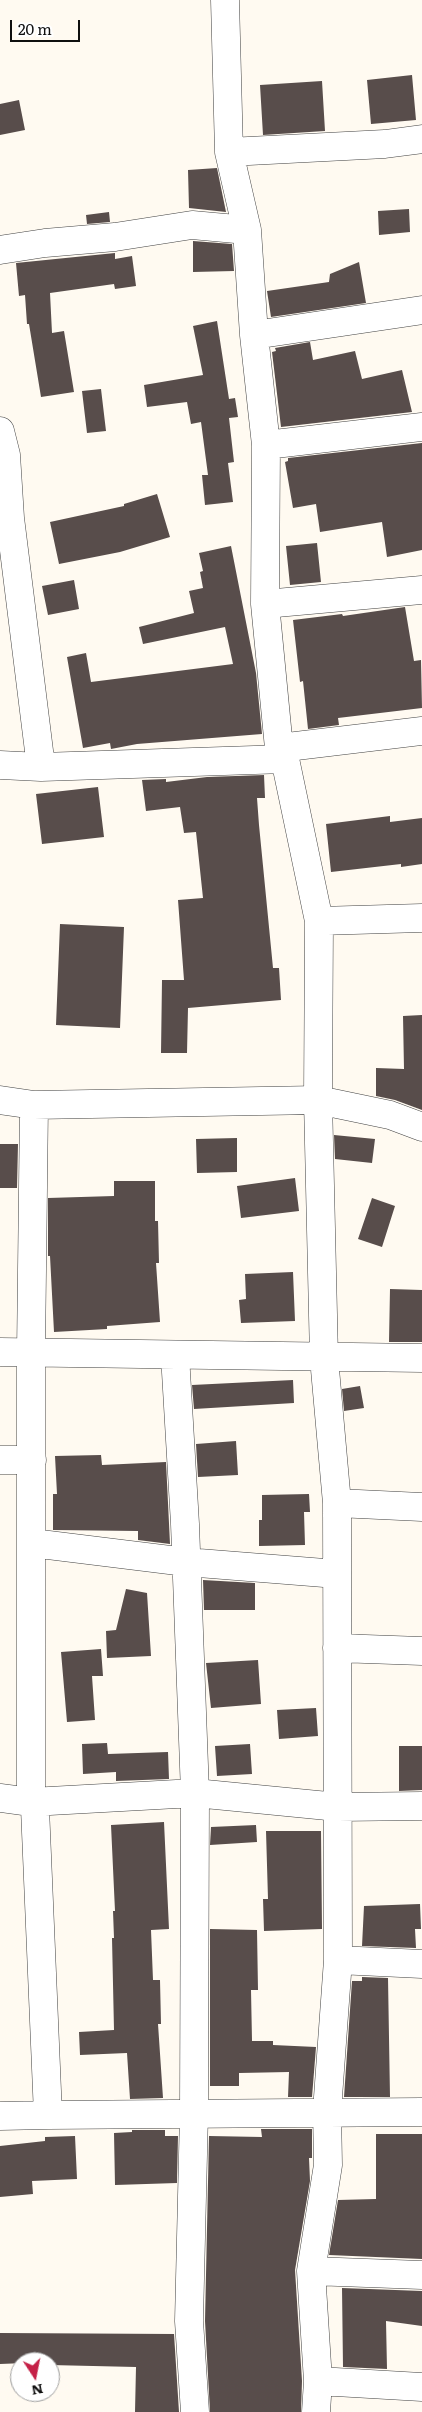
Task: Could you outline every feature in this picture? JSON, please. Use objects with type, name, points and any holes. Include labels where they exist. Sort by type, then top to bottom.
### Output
[{"type":"street","points":[[225,0],[229,152],[247,230],[254,335],[266,445],[265,604],[282,753],[319,921],[318,1100],[324,1358],[337,1503],[338,1960],[327,2111],[328,2165],[311,2271],[318,2381],[316,2412]]},
{"type":"street","points":[[229,152],[385,144],[422,139]]},
{"type":"street","points":[[0,250],[192,226],[247,230]]},
{"type":"street","points":[[254,335],[422,310]]},
{"type":"street","points":[[266,445],[422,427]]},
{"type":"street","points":[[0,431],[6,455],[10,518],[28,648],[41,767]]},
{"type":"street","points":[[265,604],[422,590]]},
{"type":"street","points":[[0,765],[41,767],[282,753],[422,731]]},
{"type":"street","points":[[319,921],[422,918]]},
{"type":"street","points":[[0,1100],[34,1105],[318,1100],[390,1115],[422,1127]]},
{"type":"street","points":[[34,1105],[31,1352],[31,1802],[35,1808],[48,2115]]},
{"type":"street","points":[[0,1352],[422,1358]]},
{"type":"street","points":[[175,1355],[196,1793],[194,2113],[189,2321],[195,2412]]},
{"type":"street","points":[[0,1460],[32,1460]]},
{"type":"street","points":[[337,1503],[422,1507]]},
{"type":"street","points":[[32,1543],[186,1562],[337,1574]]},
{"type":"street","points":[[337,1648],[422,1651]]},
{"type":"street","points":[[0,1798],[31,1802],[196,1793],[338,1807],[422,1806]]},
{"type":"street","points":[[338,1960],[422,1964]]},
{"type":"street","points":[[0,2116],[327,2111],[422,2112]]},
{"type":"street","points":[[311,2271],[422,2275]]},
{"type":"street","points":[[318,2381],[422,2387]]},
{"type":"building","points":[[412,75],[416,120],[371,124],[367,80]]},
{"type":"building","points":[[322,81],[325,131],[263,135],[260,85]]},
{"type":"building","points":[[19,100],[25,130],[0,135],[0,104]]},
{"type":"building","points":[[217,168],[226,212],[189,208],[188,170]]},
{"type":"building","points":[[409,209],[410,232],[379,235],[378,211]]},
{"type":"building","points":[[109,212],[110,222],[87,224],[86,215]]},
{"type":"building","points":[[193,241],[232,244],[234,271],[193,272]]},
{"type":"building","points":[[115,253],[115,259],[132,256],[136,286],[115,289],[114,284],[50,293],[52,333],[64,331],[74,392],[41,397],[29,324],[27,324],[25,295],[19,296],[16,263]]},
{"type":"building","points":[[359,262],[366,303],[271,317],[267,291],[329,282],[330,274]]},
{"type":"building","points":[[217,321],[229,399],[235,398],[238,417],[229,418],[234,462],[228,463],[233,502],[205,505],[202,475],[208,475],[201,422],[191,424],[187,402],[147,407],[144,385],[203,375],[193,326]]},
{"type":"building","points":[[310,342],[313,360],[355,351],[362,379],[402,370],[412,412],[281,427],[272,352],[276,351],[275,348]]},
{"type":"building","points":[[101,389],[106,431],[87,433],[82,391]]},
{"type":"building","points":[[422,443],[422,550],[387,557],[382,522],[320,532],[316,504],[293,508],[285,462],[288,461],[288,458]]},
{"type":"building","points":[[157,494],[170,537],[120,552],[59,564],[50,522],[124,506],[124,504]]},
{"type":"building","points":[[317,543],[321,582],[290,585],[286,546]]},
{"type":"building","points":[[231,546],[256,673],[262,734],[137,744],[111,749],[110,743],[83,748],[67,657],[86,653],[91,682],[233,664],[225,627],[143,644],[139,627],[194,613],[189,591],[203,588],[200,572],[203,571],[199,553]]},
{"type":"building","points":[[74,580],[79,609],[48,615],[42,586]]},
{"type":"building","points":[[405,607],[414,661],[421,660],[422,708],[338,718],[339,725],[308,729],[303,681],[300,682],[293,620],[342,614],[343,616]]},
{"type":"building","points":[[264,775],[265,798],[257,798],[259,825],[273,968],[279,968],[281,1000],[188,1008],[187,1053],[161,1053],[162,980],[184,980],[178,900],[203,898],[196,832],[184,833],[180,807],[146,811],[142,780],[166,779],[166,782],[207,777]]},
{"type":"building","points":[[98,787],[104,837],[42,844],[36,794]]},
{"type":"building","points":[[390,816],[390,822],[422,818],[422,864],[401,867],[401,864],[331,872],[326,824]]},
{"type":"building","points":[[60,924],[124,927],[120,1028],[56,1025]]},
{"type":"building","points":[[422,1015],[422,1110],[395,1100],[376,1096],[376,1068],[404,1069],[403,1016]]},
{"type":"building","points":[[334,1135],[375,1139],[372,1163],[335,1159]]},
{"type":"building","points":[[237,1138],[237,1172],[197,1173],[196,1139]]},
{"type":"building","points":[[0,1144],[18,1144],[17,1188],[0,1188]]},
{"type":"building","points":[[295,1178],[299,1211],[241,1218],[237,1186]]},
{"type":"building","points":[[114,1181],[155,1181],[155,1221],[158,1221],[159,1263],[156,1263],[160,1322],[107,1326],[107,1329],[54,1332],[50,1256],[48,1256],[48,1198],[114,1196]]},
{"type":"building","points":[[372,1198],[395,1206],[382,1247],[358,1239]]},
{"type":"building","points":[[293,1272],[295,1321],[241,1323],[239,1300],[246,1299],[245,1274]]},
{"type":"building","points":[[390,1289],[422,1290],[422,1342],[389,1342]]},
{"type":"building","points":[[293,1380],[294,1403],[194,1409],[192,1385]]},
{"type":"building","points":[[360,1386],[364,1408],[344,1411],[342,1389]]},
{"type":"building","points":[[236,1441],[238,1475],[198,1477],[196,1444]]},
{"type":"building","points":[[101,1455],[102,1465],[166,1462],[170,1544],[138,1540],[138,1531],[53,1530],[53,1494],[57,1494],[55,1456]]},
{"type":"building","points":[[309,1494],[310,1512],[304,1512],[305,1545],[259,1546],[259,1520],[262,1520],[262,1495]]},
{"type":"building","points":[[203,1580],[255,1583],[255,1610],[204,1610]]},
{"type":"building","points":[[126,1589],[147,1593],[151,1656],[107,1658],[106,1631],[116,1630]]},
{"type":"building","points":[[101,1649],[103,1676],[92,1676],[95,1720],[67,1722],[61,1652]]},
{"type":"building","points":[[258,1660],[261,1704],[211,1708],[206,1663]]},
{"type":"building","points":[[316,1708],[318,1736],[279,1739],[277,1710]]},
{"type":"building","points":[[107,1743],[108,1754],[168,1752],[169,1779],[116,1781],[116,1772],[83,1774],[82,1744]]},
{"type":"building","points":[[250,1744],[252,1774],[217,1776],[215,1746]]},
{"type":"building","points":[[399,1746],[422,1746],[422,1790],[399,1791]]},
{"type":"building","points":[[164,1822],[169,1929],[151,1930],[153,1980],[160,1980],[161,2024],[158,2024],[163,2098],[130,2099],[127,2053],[80,2055],[79,2032],[114,2030],[112,1938],[114,1938],[113,1911],[115,1911],[111,1825]]},
{"type":"building","points":[[256,1825],[257,1842],[210,1845],[211,1827]]},
{"type":"building","points":[[266,1831],[321,1831],[322,1929],[264,1931],[263,1899],[268,1899]]},
{"type":"building","points":[[420,1904],[421,1929],[415,1929],[416,1948],[362,1946],[364,1906]]},
{"type":"building","points":[[210,1929],[257,1930],[258,1990],[251,1990],[252,2041],[273,2041],[273,2045],[316,2047],[312,2097],[288,2097],[289,2072],[239,2073],[239,2086],[210,2086]]},
{"type":"building","points":[[362,1977],[388,1978],[390,2097],[344,2097],[352,1981],[362,1981]]},
{"type":"building","points":[[261,2129],[312,2129],[312,2158],[309,2158],[310,2181],[295,2270],[302,2381],[301,2412],[210,2412],[205,2321],[209,2136],[262,2137]]},
{"type":"building","points":[[132,2130],[165,2130],[165,2136],[178,2136],[177,2183],[115,2185],[114,2133],[132,2132]]},
{"type":"building","points":[[376,2134],[422,2134],[422,2259],[329,2255],[338,2200],[376,2199]]},
{"type":"building","points":[[75,2136],[77,2179],[32,2181],[33,2194],[0,2197],[0,2146],[45,2141],[45,2137]]},
{"type":"building","points":[[342,2288],[422,2291],[422,2326],[386,2321],[387,2369],[343,2367]]},
{"type":"building","points":[[0,2333],[174,2334],[179,2412],[135,2412],[136,2367],[60,2365],[60,2352],[10,2352],[10,2364],[0,2364]]}]
